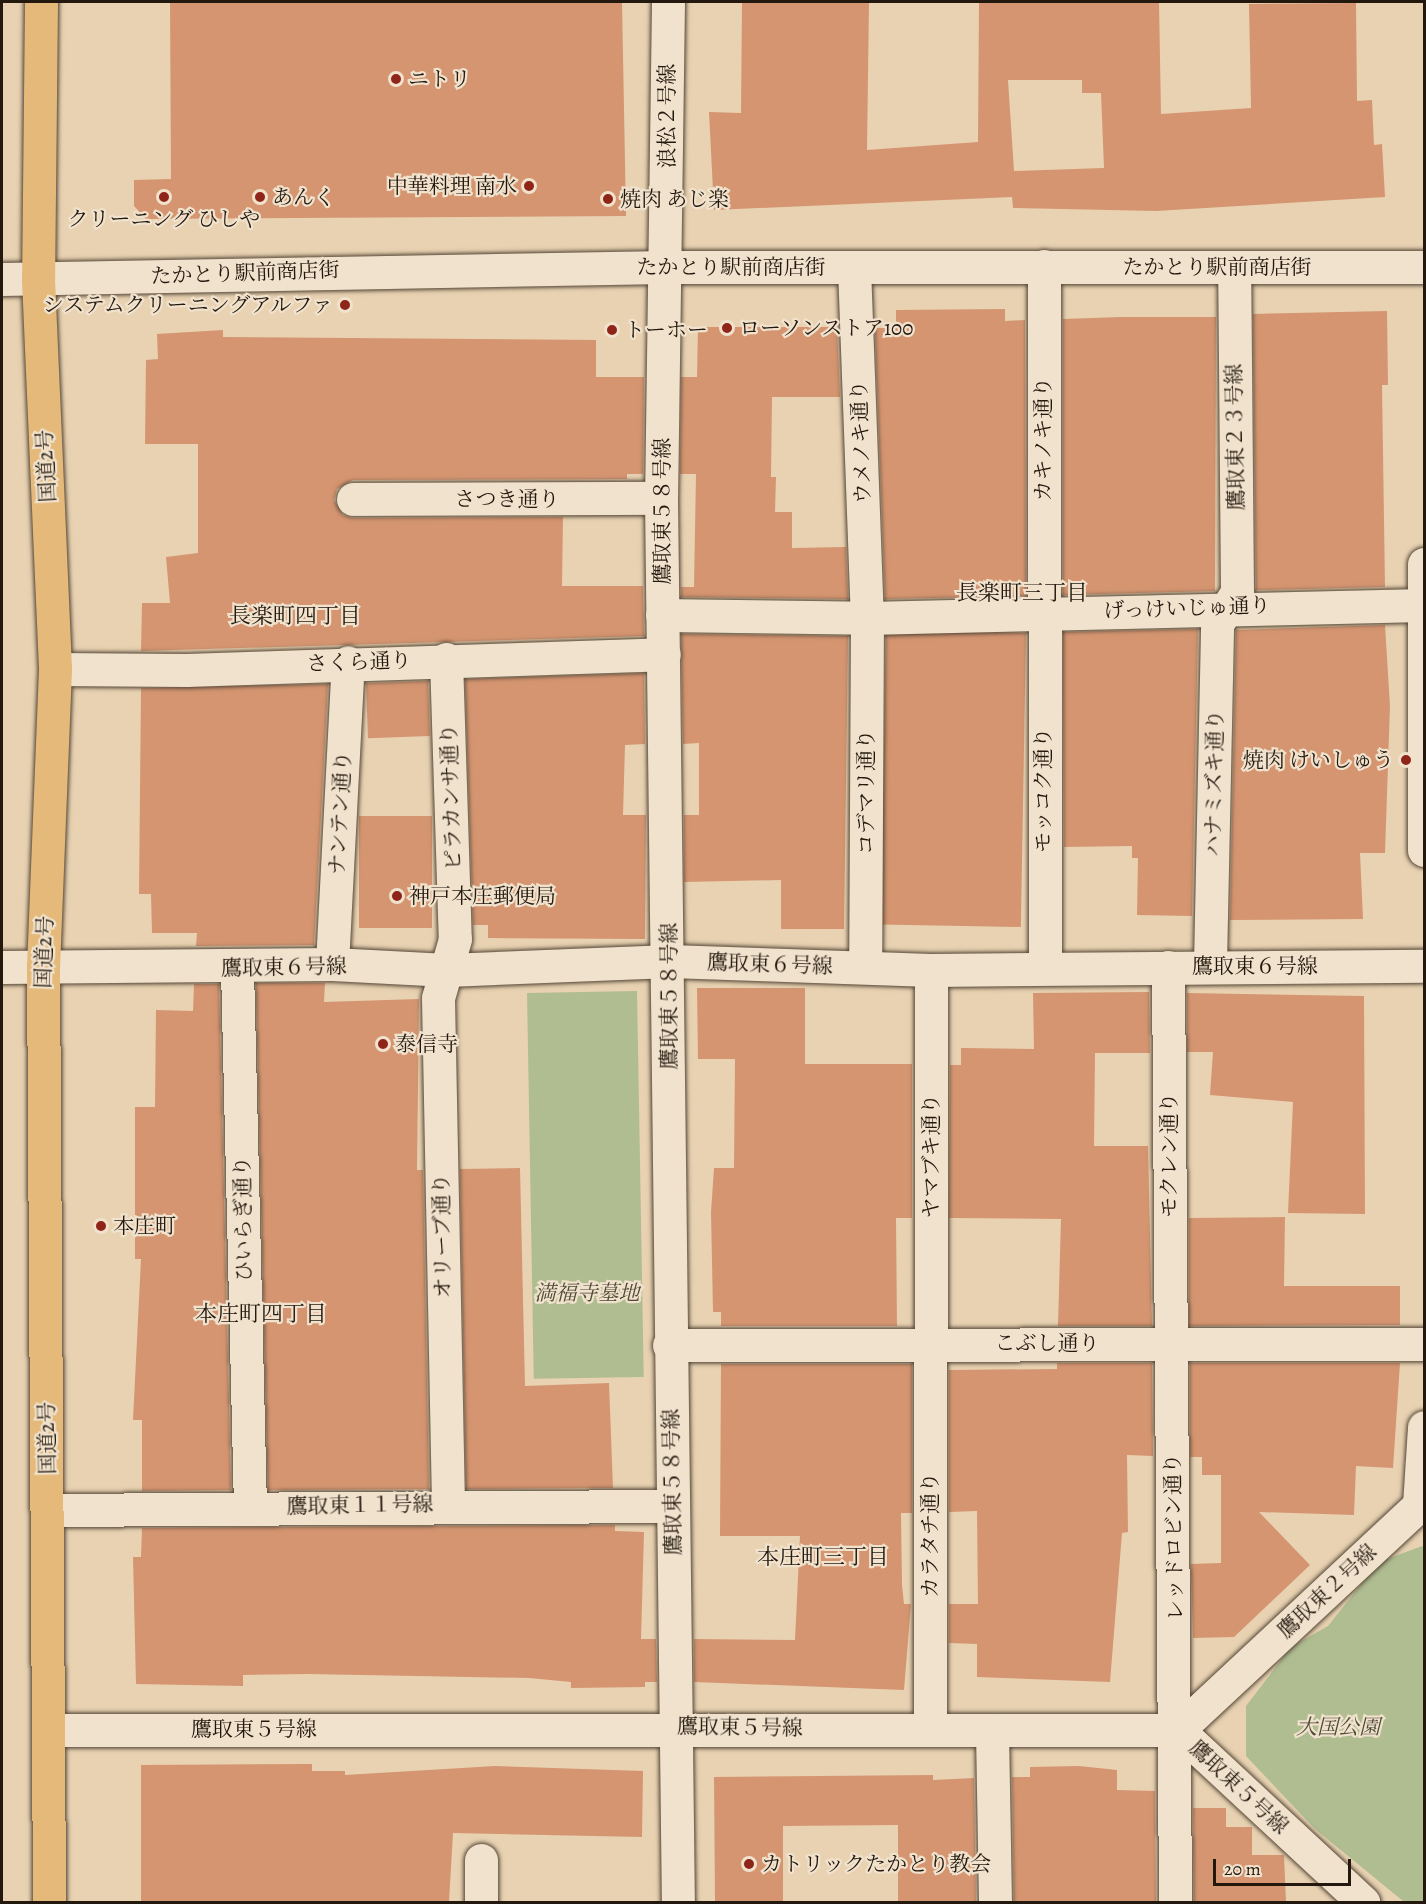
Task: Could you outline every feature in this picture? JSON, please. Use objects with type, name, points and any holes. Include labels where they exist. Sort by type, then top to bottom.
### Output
[{"type":"highway","name":"国道2号","points":[[41,2],[38,279],[55,669],[43,967],[49,1902]]},
{"type":"street","name":"浪松２号線","points":[[666,267],[668,2]]},
{"type":"street","name":"カキノキ通り","points":[[1042,612],[1044,266]]},
{"type":"street","name":"たかとり駅前商店街","points":[[2,279],[666,267],[1425,267]]},
{"type":"street","name":"鷹取東５８号線","points":[[666,267],[661,498],[670,961],[669,1345],[677,1726],[678,1902]]},
{"type":"street","name":"ウメノキ通り","points":[[854,267],[867,618]]},
{"type":"street","name":"鷹取東２３号線","points":[[1228,606],[1237,592],[1234,267]]},
{"type":"street","name":"さつき通り","points":[[353,500],[661,498]]},
{"type":"street","points":[[1425,564],[1425,850]]},
{"type":"street","name":"げっけいじゅ通り","points":[[662,615],[867,618],[1228,606],[1424,605]]},
{"type":"street","name":"ハナミズキ通り","points":[[1210,964],[1217,624],[1228,606]]},
{"type":"street","name":"モッコク通り","points":[[1042,612],[1045,968]]},
{"type":"street","name":"コデマリ通り","points":[[865,967],[867,618]]},
{"type":"street","name":"さくら通り","points":[[55,669],[186,670],[348,662],[664,654]]},
{"type":"street","name":"ピラカンサ通り","points":[[446,659],[455,939],[447,970]]},
{"type":"street","name":"ナンテン通り","points":[[332,964],[348,662]]},
{"type":"street","name":"鷹取東６号線","points":[[2,967],[237,968],[332,964],[447,970],[670,961],[931,970],[1168,967],[1210,964],[1425,966]]},
{"type":"street","name":"モクレン通り","points":[[1168,967],[1169,1344]]},
{"type":"street","name":"ひいらぎ通り","points":[[237,968],[250,1506]]},
{"type":"street","name":"オリーブ通り","points":[[447,970],[438,998],[448,1503]]},
{"type":"street","name":"ヤマブキ通り","points":[[930,1342],[931,970]]},
{"type":"street","name":"こぶし通り","points":[[669,1345],[930,1342],[1425,1344]]},
{"type":"street","name":"カラタチ通り","points":[[930,1342],[930,1729]]},
{"type":"street","name":"レッドロビン通り","points":[[1169,1344],[1178,1730],[1176,1902]]},
{"type":"street","name":"鷹取東２号線","points":[[1178,1730],[1422,1508],[1425,1427]]},
{"type":"street","name":"鷹取東１１号線","points":[[48,1509],[448,1503],[672,1506]]},
{"type":"street","name":"鷹取東５号線","points":[[48,1730],[677,1726],[992,1731],[1178,1730],[1363,1902]]},
{"type":"street","points":[[992,1731],[995,1902]]},
{"type":"street","points":[[481,1860],[481,1902]]},
{"type":"green space","name":"満福寺墓地","points":[[637,991],[644,1377],[534,1379],[527,993]]},
{"type":"green space","name":"大国公園","points":[[1422,1546],[1424,1548],[1424,1902],[1403,1901],[1315,1829],[1246,1756],[1246,1706],[1291,1647],[1328,1626],[1379,1562]]},
{"type":"building","name":"ニトリ","points":[[170,2],[622,2],[626,216],[146,219],[134,206],[134,180],[171,179]]},
{"type":"building","points":[[742,2],[869,2],[867,150],[978,142],[979,2],[1159,2],[1161,114],[1251,108],[1249,4],[1356,3],[1357,101],[1372,100],[1374,145],[1382,144],[1385,197],[1156,211],[1013,208],[1012,197],[714,210],[709,112],[741,113]],"holes":[[[1008,80],[1082,80],[1082,93],[1101,93],[1104,168],[1014,171]]]},
{"type":"building","points":[[1005,309],[1005,321],[1025,320],[1026,596],[885,599],[875,328],[896,328],[896,310]]},
{"type":"building","points":[[1387,311],[1388,385],[1382,385],[1385,587],[1256,590],[1253,314]]},
{"type":"building","points":[[1216,317],[1215,591],[1063,595],[1063,319]]},
{"type":"building","points":[[698,327],[837,327],[840,397],[772,397],[771,477],[776,477],[775,512],[792,512],[792,548],[846,547],[848,599],[681,597],[681,587],[694,587],[696,474],[680,474],[681,377],[697,377]]},
{"type":"building","points":[[223,330],[223,337],[596,340],[596,377],[644,377],[643,474],[627,474],[627,479],[353,480],[337,489],[334,500],[343,515],[353,518],[563,517],[562,586],[643,586],[644,636],[141,651],[142,603],[170,603],[166,557],[198,553],[198,444],[145,444],[146,360],[158,359],[157,334]]},
{"type":"building","points":[[1385,625],[1390,706],[1385,853],[1360,853],[1363,919],[1230,920],[1236,630]]},
{"type":"building","points":[[1198,629],[1192,916],[1137,915],[1138,858],[1132,858],[1132,846],[1064,847],[1063,632]]},
{"type":"building","points":[[886,631],[1026,633],[1021,927],[881,925]]},
{"type":"building","points":[[681,634],[848,636],[844,929],[781,929],[781,880],[684,882],[684,815],[699,815],[699,743],[683,744]]},
{"type":"building","points":[[644,673],[645,744],[625,745],[623,815],[646,815],[645,939],[488,938],[488,925],[473,925],[465,679]]},
{"type":"building","points":[[428,681],[430,736],[368,738],[366,683]]},
{"type":"building","points":[[328,684],[314,945],[196,946],[197,933],[152,933],[151,894],[139,894],[141,688]]},
{"type":"building","points":[[359,816],[432,816],[432,928],[359,928]]},
{"type":"building","points":[[256,983],[325,983],[324,1002],[419,999],[417,1170],[423,1170],[429,1489],[268,1490]]},
{"type":"building","points":[[194,984],[219,984],[231,1490],[142,1491],[142,1420],[133,1420],[141,1259],[135,1259],[135,1107],[155,1107],[156,1010],[193,1011]]},
{"type":"building","points":[[697,988],[805,988],[805,1064],[912,1064],[912,1218],[896,1218],[897,1326],[721,1326],[721,1312],[713,1312],[711,1212],[714,1168],[734,1168],[735,1059],[698,1059]]},
{"type":"building","points":[[1149,992],[1150,1053],[1095,1053],[1094,1146],[1148,1146],[1152,1326],[1058,1326],[1061,1219],[949,1218],[950,1065],[961,1065],[961,1048],[1034,1049],[1033,993]]},
{"type":"building","points":[[1187,993],[1364,996],[1365,1214],[1288,1213],[1293,1102],[1210,1095],[1213,1052],[1187,1052]]},
{"type":"building","points":[[520,1168],[525,1386],[609,1383],[613,1488],[466,1489],[460,1169]]},
{"type":"building","points":[[1285,1217],[1284,1286],[1400,1286],[1400,1325],[1189,1326],[1189,1218]]},
{"type":"building","points":[[1057,1363],[1152,1363],[1153,1456],[1127,1455],[1128,1532],[1122,1533],[1110,1682],[977,1677],[977,1644],[949,1643],[949,1604],[978,1604],[977,1511],[949,1512],[949,1370],[1057,1369]]},
{"type":"building","points":[[1190,1363],[1400,1363],[1393,1468],[1356,1466],[1354,1515],[1259,1512],[1310,1565],[1234,1637],[1193,1638],[1191,1564],[1221,1563],[1221,1475],[1202,1475],[1202,1457],[1190,1457]]},
{"type":"building","points":[[721,1364],[912,1364],[912,1513],[901,1513],[904,1604],[911,1604],[904,1690],[694,1682],[694,1639],[795,1640],[800,1536],[720,1536]]},
{"type":"building","points":[[615,1525],[615,1531],[644,1532],[641,1639],[656,1639],[657,1682],[645,1682],[645,1687],[571,1688],[571,1682],[529,1678],[308,1674],[243,1675],[243,1686],[136,1684],[133,1557],[141,1557],[142,1528]]},
{"type":"building","points":[[312,1764],[312,1771],[345,1771],[345,1775],[495,1766],[643,1771],[642,1837],[453,1833],[449,1902],[141,1902],[141,1765]]},
{"type":"building","points":[[1079,1766],[1117,1770],[1117,1790],[1155,1791],[1156,1902],[1014,1902],[1012,1777],[1030,1777],[1030,1767]]},
{"type":"building","points":[[933,1775],[933,1780],[974,1778],[976,1902],[898,1902],[898,1825],[783,1826],[783,1902],[715,1902],[714,1777]]},
{"type":"building","points":[[1193,1808],[1226,1808],[1226,1827],[1252,1827],[1252,1855],[1284,1855],[1286,1902],[1194,1902]]},
{"type":"place","name":"ニトリ","points":[[396,79]]},
{"type":"place","name":"中華料理 南水","points":[[529,186]]},
{"type":"place","name":"クリーニング ひしや","points":[[164,197]]},
{"type":"place","name":"あんく","points":[[260,197]]},
{"type":"place","name":"焼肉 あじ楽","points":[[608,199]]},
{"type":"place","name":"システムクリーニングアルファ","points":[[345,305]]},
{"type":"place","name":"ローソンストア100","points":[[727,328]]},
{"type":"place","name":"トーホー","points":[[612,330]]},
{"type":"place","name":"焼肉 けいしゅう","points":[[1406,760]]},
{"type":"place","name":"神戸本庄郵便局","points":[[397,896]]},
{"type":"place","name":"泰信寺","points":[[383,1044]]},
{"type":"place","name":"本庄町","points":[[101,1226]]},
{"type":"place","name":"カトリックたかとり教会","points":[[749,1864]]},
{"type":"district","name":"長楽町三丁目","points":[[1022,594]]},
{"type":"district","name":"長楽町四丁目","points":[[295,617]]},
{"type":"district","name":"本庄町四丁目","points":[[261,1315]]},
{"type":"district","name":"本庄町三丁目","points":[[823,1558]]}]
